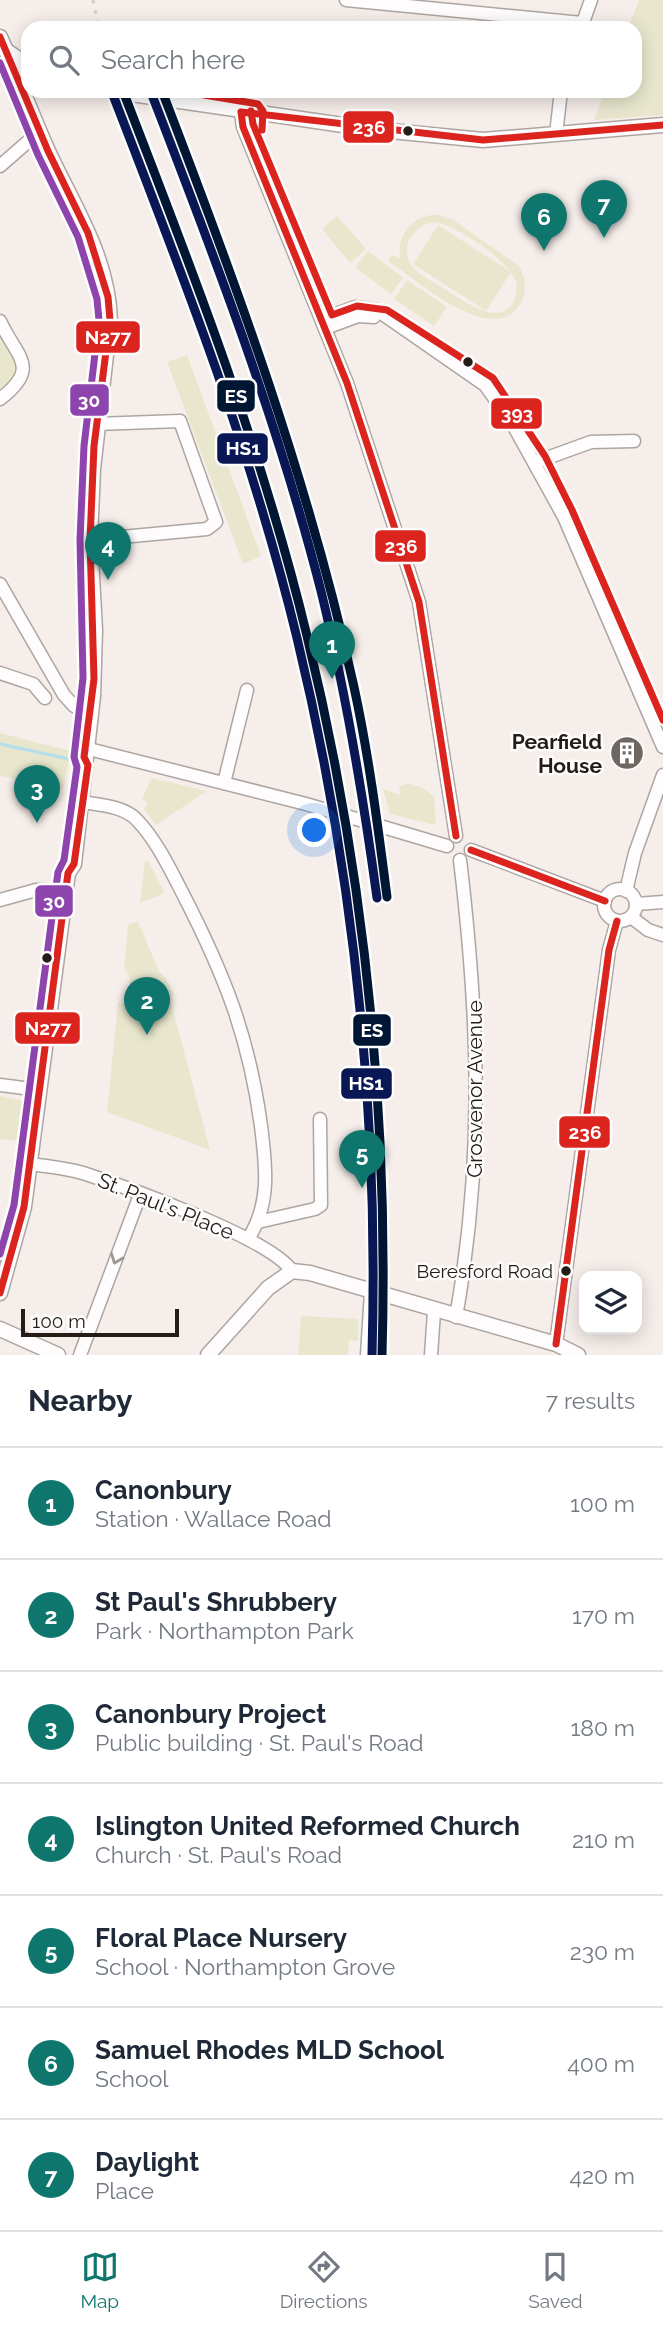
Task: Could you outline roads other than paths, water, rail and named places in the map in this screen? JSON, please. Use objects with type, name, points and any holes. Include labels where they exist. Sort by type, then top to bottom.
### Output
[{"type":"main road","points":[[3,44],[21,60]]},
{"type":"main road","points":[[3,44],[21,77]]},
{"type":"main road","points":[[0,1293],[20,1222],[66,891],[66,863],[75,782],[78,763],[84,753],[91,712],[94,630],[90,540],[96,424],[110,320],[107,280],[89,230],[40,131],[29,98]]},
{"type":"main road","points":[[155,98],[247,113],[461,138],[505,139],[663,125]]},
{"type":"main road","points":[[68,873],[74,864],[88,765],[84,753]]},
{"type":"main road","points":[[208,1355],[268,1289],[292,1272],[310,1273],[428,1310],[555,1344],[578,1355]]},
{"type":"main road","points":[[0,1329],[58,1355]]},
{"type":"street","points":[[346,0],[401,3],[544,21]]},
{"type":"street","points":[[493,14],[498,0]]},
{"type":"street","points":[[583,21],[591,0]]},
{"type":"street","points":[[556,134],[560,98]]},
{"type":"street","points":[[247,113],[243,127],[324,324],[419,602],[451,841],[450,856],[460,860],[471,850]]},
{"type":"street","points":[[0,166],[40,131]]},
{"type":"street","points":[[324,324],[366,307],[377,310],[394,325],[485,385],[536,462],[564,517],[663,747]]},
{"type":"street","points":[[0,321],[24,361],[23,376],[14,388],[0,399]]},
{"type":"street","points":[[90,540],[207,529],[215,526],[216,517],[180,421],[96,424]]},
{"type":"street","points":[[536,462],[590,442],[634,440]]},
{"type":"street","points":[[0,584],[64,695],[74,706],[91,712]]},
{"type":"street","points":[[0,673],[33,684],[45,698]]},
{"type":"street","points":[[224,783],[247,690]]},
{"type":"street","points":[[84,753],[224,783],[385,828],[451,841],[467,839],[471,850],[605,901]]},
{"type":"street","points":[[626,891],[635,853],[663,775]]},
{"type":"street","points":[[82,803],[120,809],[137,820],[176,882],[233,999],[250,1061],[265,1157],[266,1183],[258,1222],[248,1239]]},
{"type":"street","name":"Grosvenor Avenue","points":[[456,1317],[473,1206],[478,1087],[472,973],[460,860]]},
{"type":"street","points":[[0,900],[36,890],[66,891]]},
{"type":"street","points":[[617,921],[607,914],[605,901],[613,891],[626,891]]},
{"type":"street","points":[[626,891],[636,904]]},
{"type":"street","points":[[636,904],[663,902]]},
{"type":"street","points":[[631,917],[636,904]]},
{"type":"street","points":[[617,921],[631,917]]},
{"type":"street","points":[[631,917],[648,930],[663,935]]},
{"type":"street","points":[[555,1344],[609,950],[617,921]]},
{"type":"street","points":[[0,1085],[39,1090]]},
{"type":"street","points":[[258,1222],[315,1209],[321,1205],[320,1119]]},
{"type":"street","name":"St. Paul's Place","points":[[29,1164],[83,1173],[220,1225],[283,1261],[292,1272]]},
{"type":"street","points":[[80,1355],[140,1195]]},
{"type":"street","points":[[367,1355],[374,1293]]},
{"type":"street","points":[[428,1310],[431,1355]]},
{"type":"waterway","points":[[0,744],[69,759]]},
{"type":"railway","points":[[93,0],[98,21]]},
{"type":"place","name":"Daylight","points":[[604,238]]},
{"type":"place","name":"Samuel Rhodes MLD School","points":[[544,251]]},
{"type":"place","name":"Islington United Reformed Church","points":[[108,580]]},
{"type":"place","name":"Canonbury","points":[[332,679]]},
{"type":"place","name":"Pearfield House","points":[[627,753]]},
{"type":"place","name":"Canonbury Project","points":[[37,823]]},
{"type":"place","name":"St Paul's Shrubbery","points":[[147,1035]]},
{"type":"place","name":"Floral Place Nursery","points":[[362,1188]]},
{"type":"place","name":"Beresford Road","points":[[566,1271]]}]
